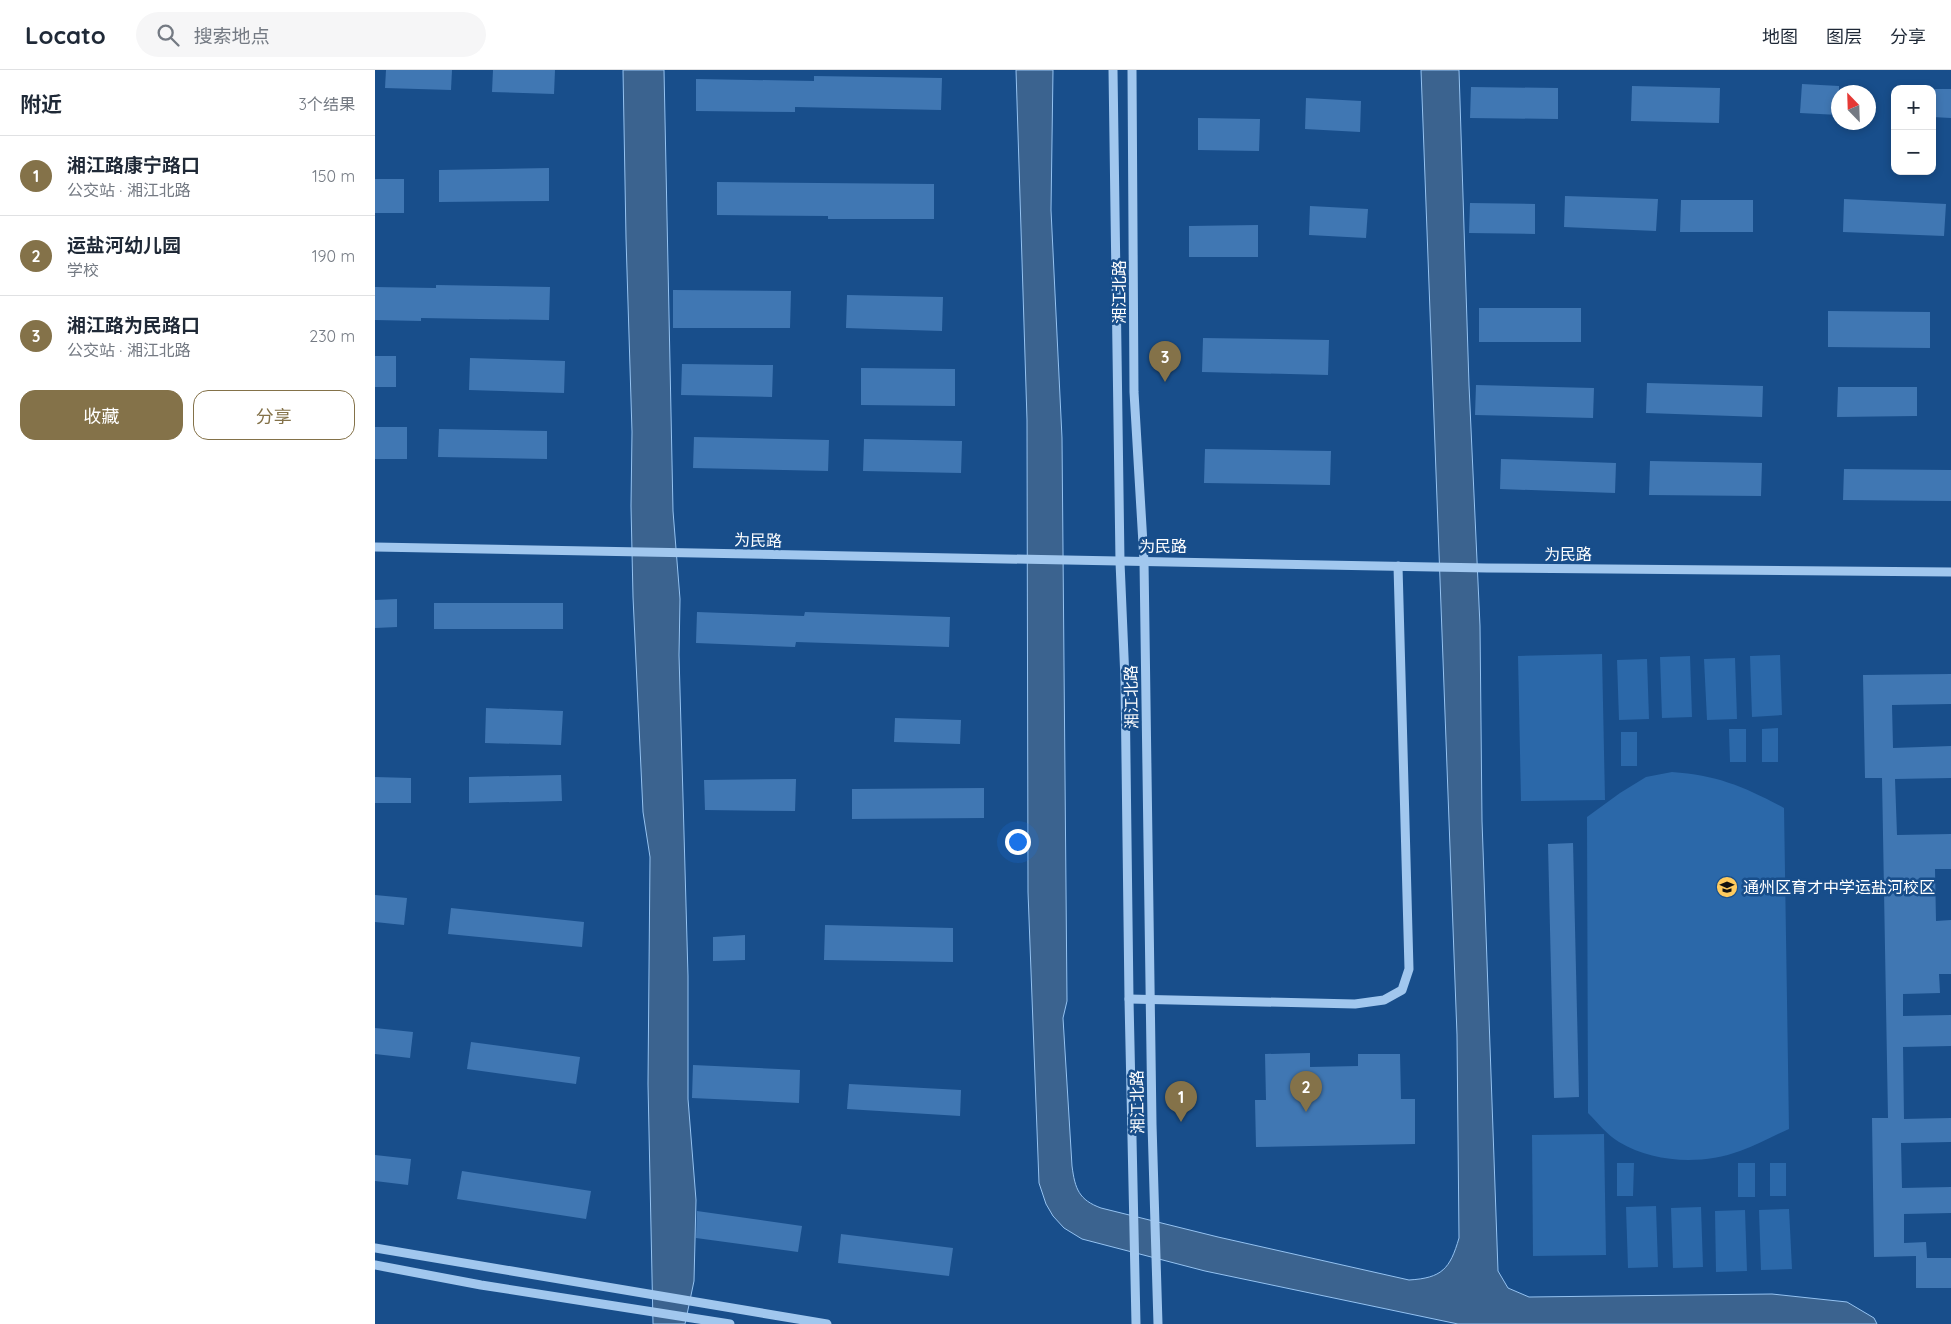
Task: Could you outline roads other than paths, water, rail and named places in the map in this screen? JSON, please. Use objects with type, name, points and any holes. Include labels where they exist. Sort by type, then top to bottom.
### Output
[{"type":"street","name":"湘江北路","points":[[1113,70],[1120,562],[1125,680],[1136,1324]]},
{"type":"street","name":"湘江北路","points":[[1132,70],[1135,392],[1144,560],[1150,1000],[1158,1324]]},
{"type":"street","name":"为民路","points":[[375,547],[1016,561],[1120,562],[1144,560],[1487,568],[1951,572]]},
{"type":"street","points":[[1129,999],[1355,1004],[1384,1000],[1403,990],[1409,969],[1398,566]]},
{"type":"street","points":[[375,1248],[827,1324]]},
{"type":"street","points":[[375,1265],[481,1285],[730,1324]]},
{"type":"place","name":"湘江路为民路口","points":[[1165,382]]},
{"type":"place","name":"通州区育才中学运盐河校区","points":[[1727,887]]},
{"type":"place","name":"运盐河幼儿园","points":[[1306,1112]]},
{"type":"place","name":"湘江路康宁路口","points":[[1181,1122]]}]
